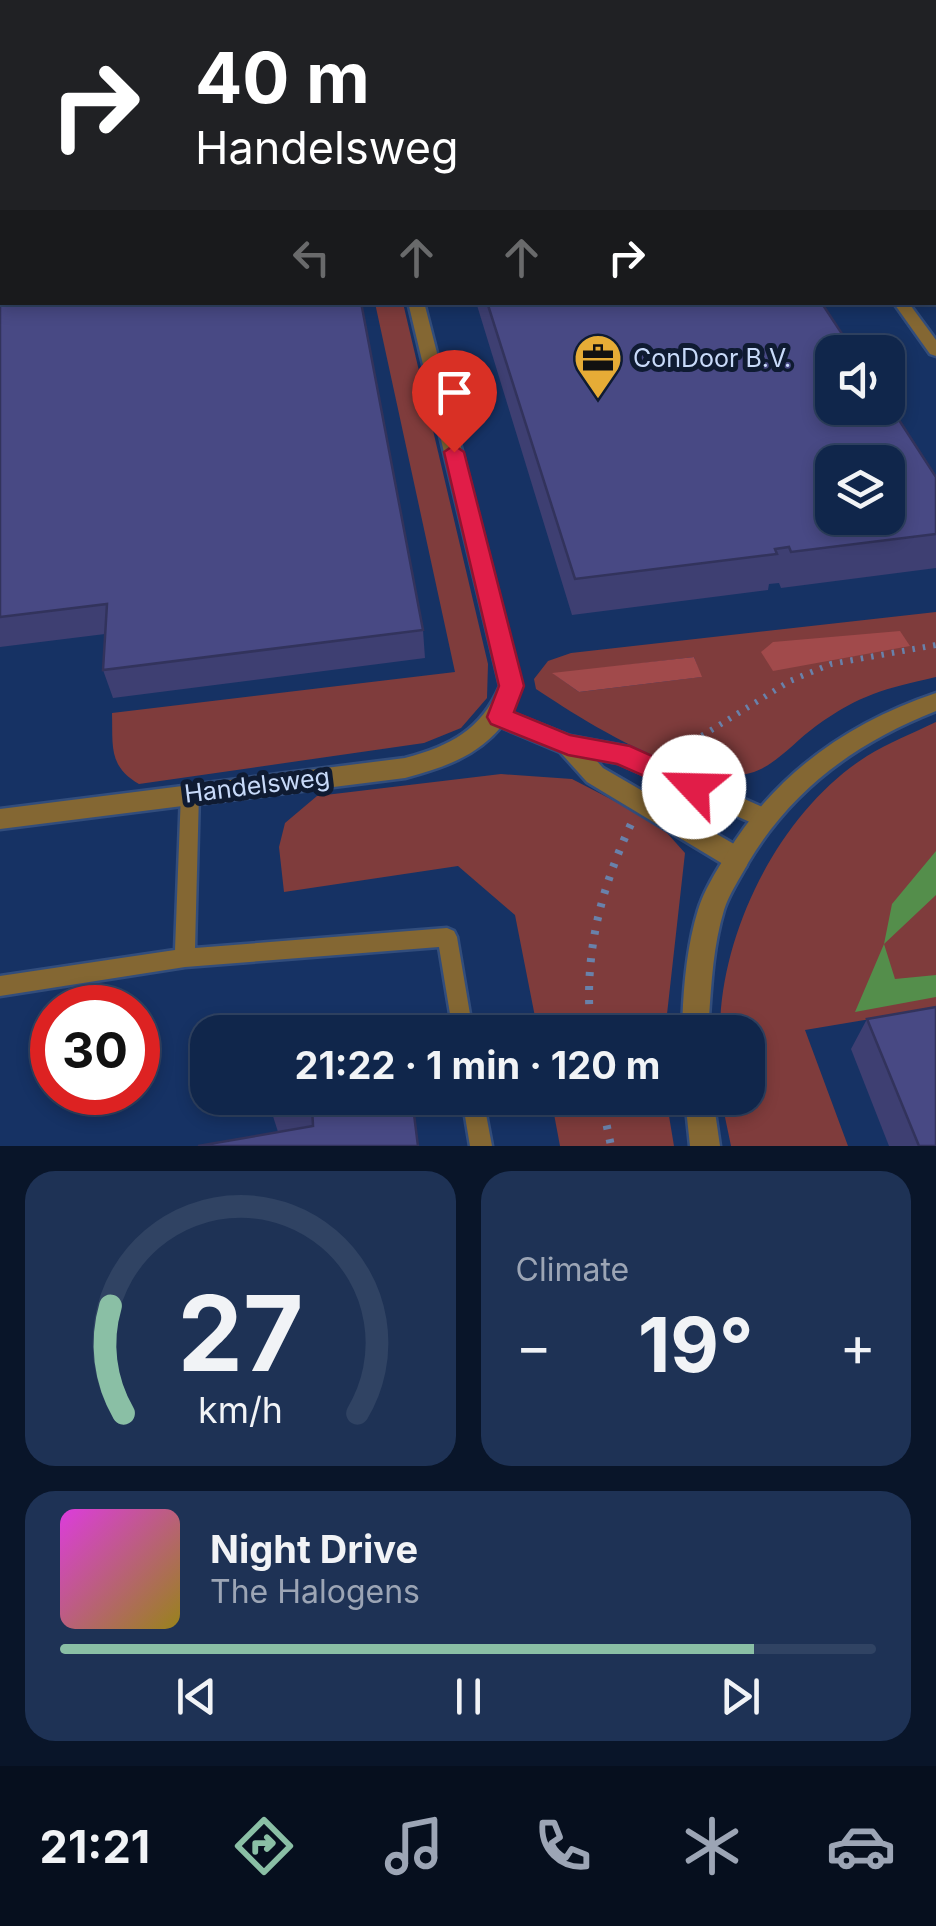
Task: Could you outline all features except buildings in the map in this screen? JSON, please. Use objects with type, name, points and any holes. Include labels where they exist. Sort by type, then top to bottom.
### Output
[{"type":"street","points":[[417,305],[511,686],[500,717],[568,745],[621,754],[761,818]]},
{"type":"street","points":[[902,305],[936,350]]},
{"type":"street","points":[[696,1015],[699,964],[712,906],[761,818],[819,762],[887,719],[936,702]]},
{"type":"street","name":"Handelsweg","points":[[0,819],[405,768],[459,752],[500,717]]},
{"type":"street","points":[[568,745],[595,775],[737,859]]},
{"type":"street","points":[[701,1115],[706,1146]]},
{"type":"lane","points":[[185,958],[190,793]]},
{"type":"lane","points":[[0,986],[185,958],[448,937],[460,1015]]},
{"type":"lane","points":[[476,1115],[481,1146]]},
{"type":"path","points":[[605,1115],[611,1146]]},
{"type":"shaded area","points":[[375,305],[403,305],[488,664],[487,698],[461,728],[424,743],[139,784],[122,770],[114,754],[112,713],[455,672]]},
{"type":"shaded area","points":[[936,612],[936,677],[860,700],[816,726],[768,765],[737,775],[708,773],[646,752],[584,720],[536,689],[534,679],[548,661],[571,653]],"holes":[[[694,657],[701,677],[579,692],[554,674]]]},
{"type":"shaded area","points":[[900,631],[910,646],[773,671],[761,652],[773,642]]},
{"type":"shaded area","points":[[694,657],[702,677],[579,692],[552,673]]},
{"type":"shaded area","points":[[936,722],[936,1008],[805,1030],[848,1146],[731,1146],[725,1115],[765,1115],[765,1015],[721,1015],[731,954],[744,915],[782,841],[807,808],[875,751]]},
{"type":"shaded area","points":[[501,774],[572,779],[659,824],[685,853],[667,1015],[535,1015],[515,915],[458,866],[284,892],[279,847],[285,823],[317,796]]},
{"type":"shaded area","points":[[936,851],[936,895],[884,944],[892,904]]},
{"type":"shaded area","points":[[884,944],[895,979],[936,975],[936,997],[855,1012]]},
{"type":"shaded area","points":[[554,1115],[669,1115],[674,1146],[560,1146]]},
{"type":"place","name":"ConDoor B.V.","points":[[598,400]]},
{"type":"route","points":[[454,452],[511,686],[500,717],[568,745],[621,754],[694,787]]}]
